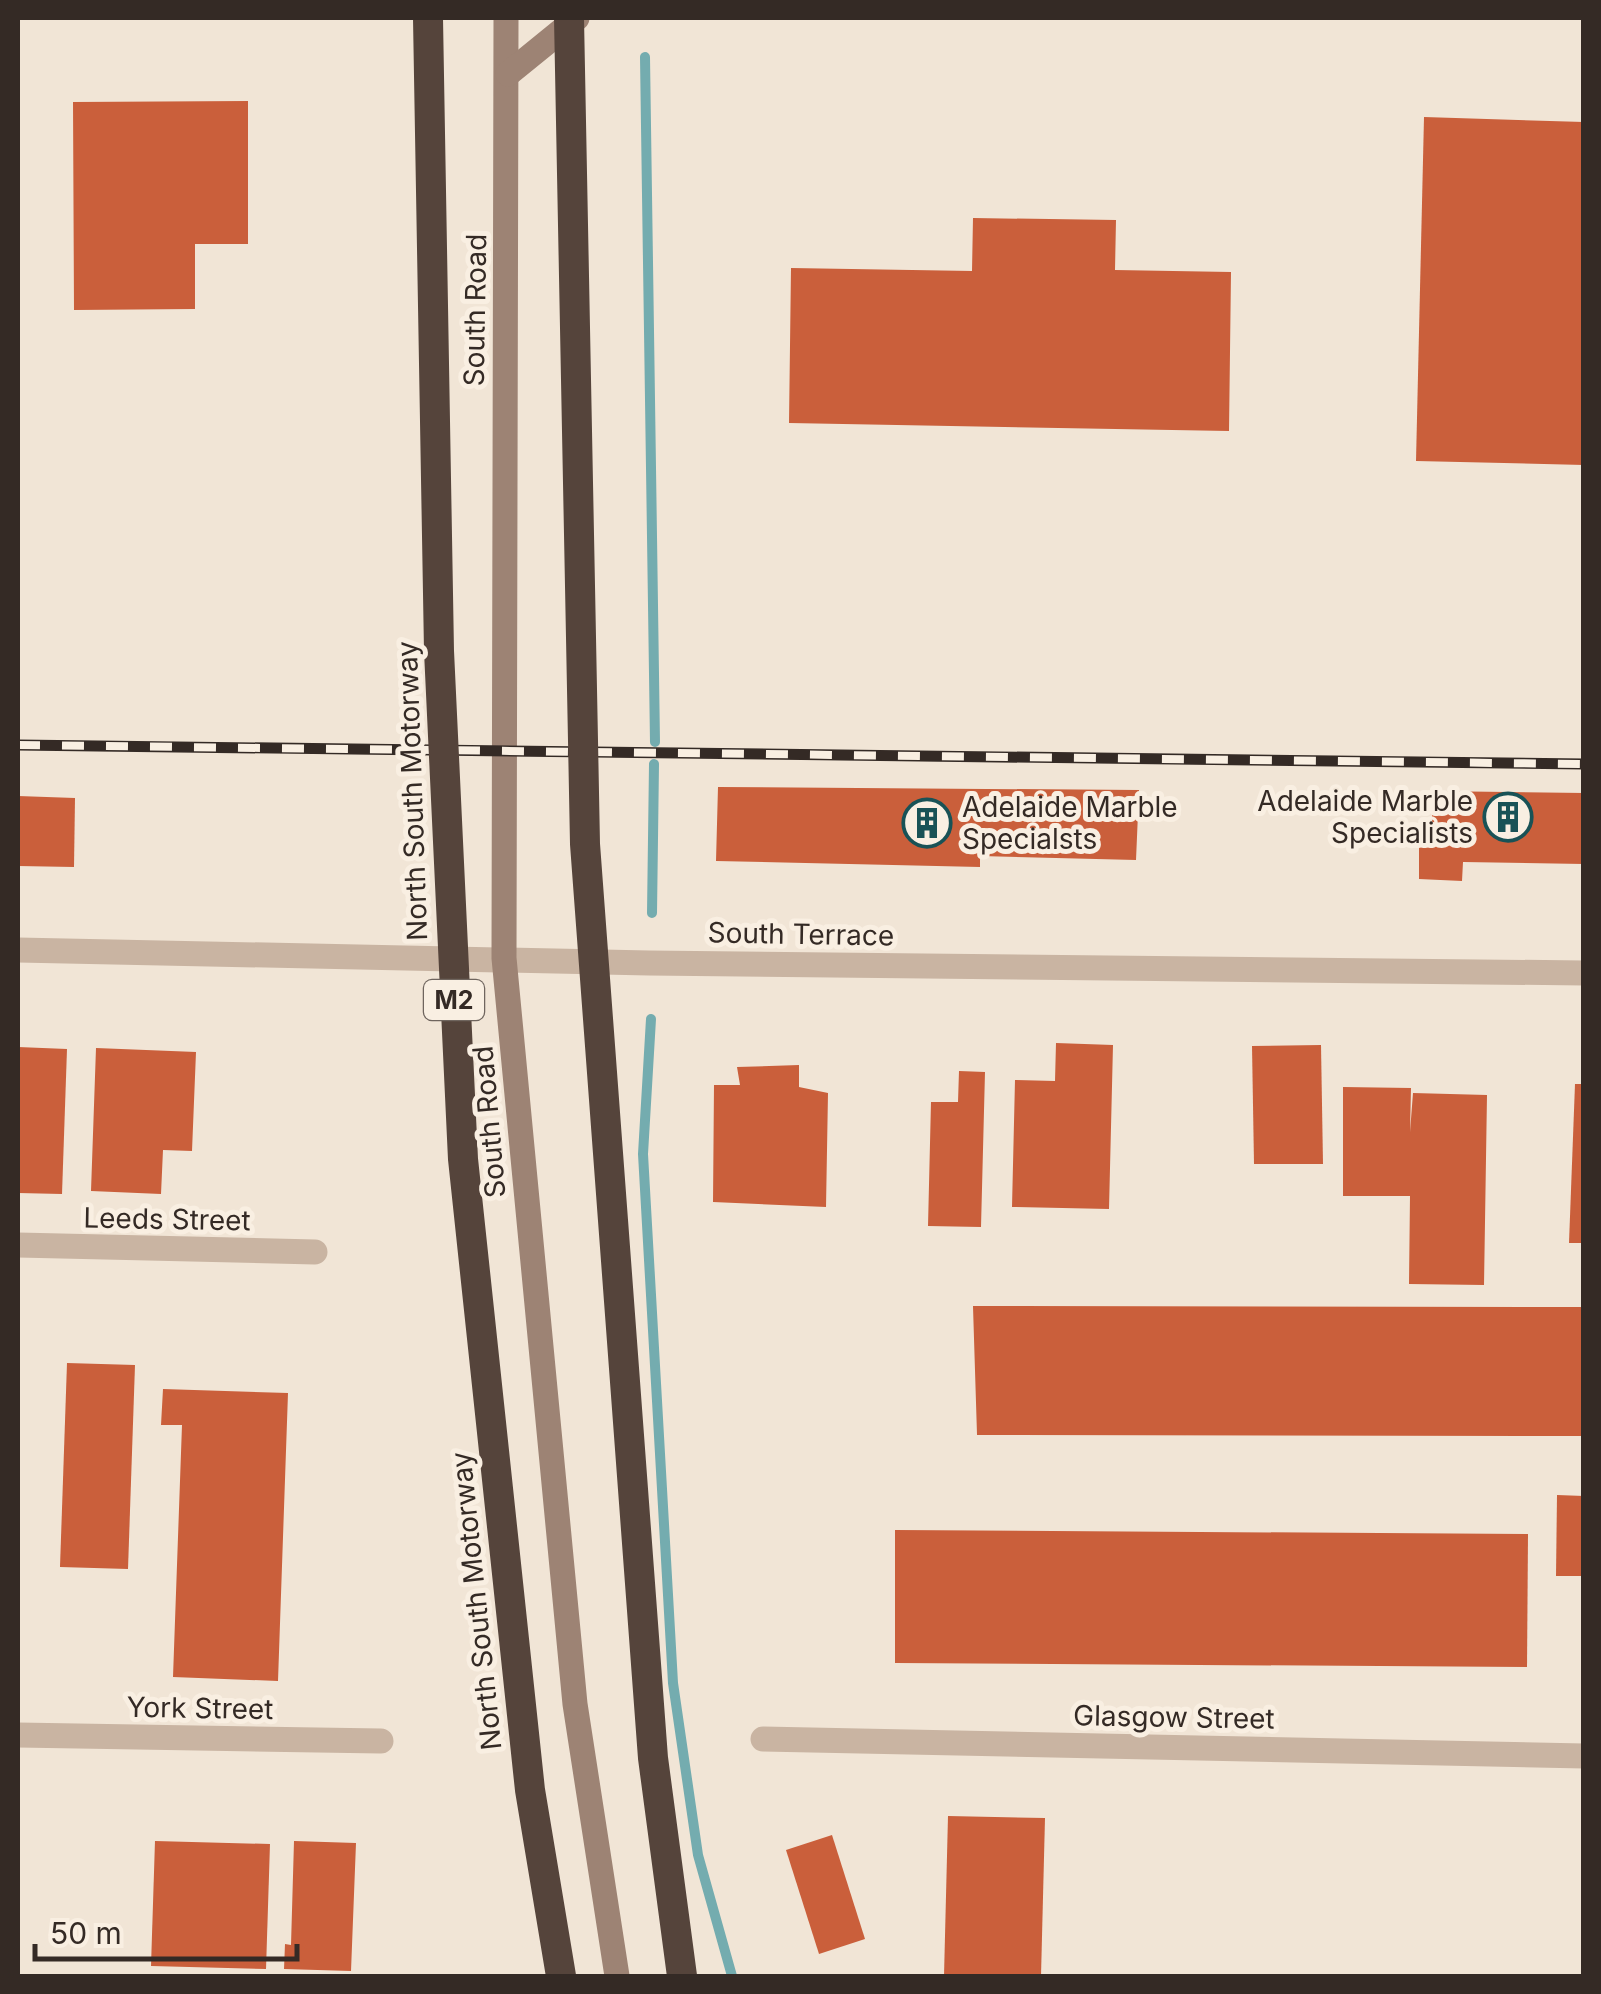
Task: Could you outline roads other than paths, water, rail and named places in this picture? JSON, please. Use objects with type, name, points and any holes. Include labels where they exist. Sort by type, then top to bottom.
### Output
[{"type":"highway","name":"North South Motorway","points":[[428,18],[439,651],[463,1159],[530,1790],[561,1976]]},
{"type":"highway","points":[[569,18],[584,844],[654,1758],[682,1976]]},
{"type":"main road","name":"South Road","points":[[506,18],[504,958],[575,1704],[617,1976]]},
{"type":"main road","points":[[508,74],[577,18]]},
{"type":"street","name":"South Terrace","points":[[18,950],[1584,974]]},
{"type":"street","name":"Leeds Street","points":[[18,1245],[316,1252]]},
{"type":"street","name":"York Street","points":[[18,1735],[382,1741]]},
{"type":"street","name":"Glasgow Street","points":[[763,1739],[1584,1756]]},
{"type":"waterway","points":[[645,57],[655,742]]},
{"type":"waterway","points":[[652,913],[654,764]]},
{"type":"waterway","points":[[651,1019],[643,1154],[673,1683],[698,1855],[732,1976]]},
{"type":"railway","points":[[18,745],[1584,764]]},
{"type":"place","name":"Adelaide Marble Specialists","points":[[1508,817]]},
{"type":"place","name":"Adelaide Marble Specialsts","points":[[927,823]]}]
